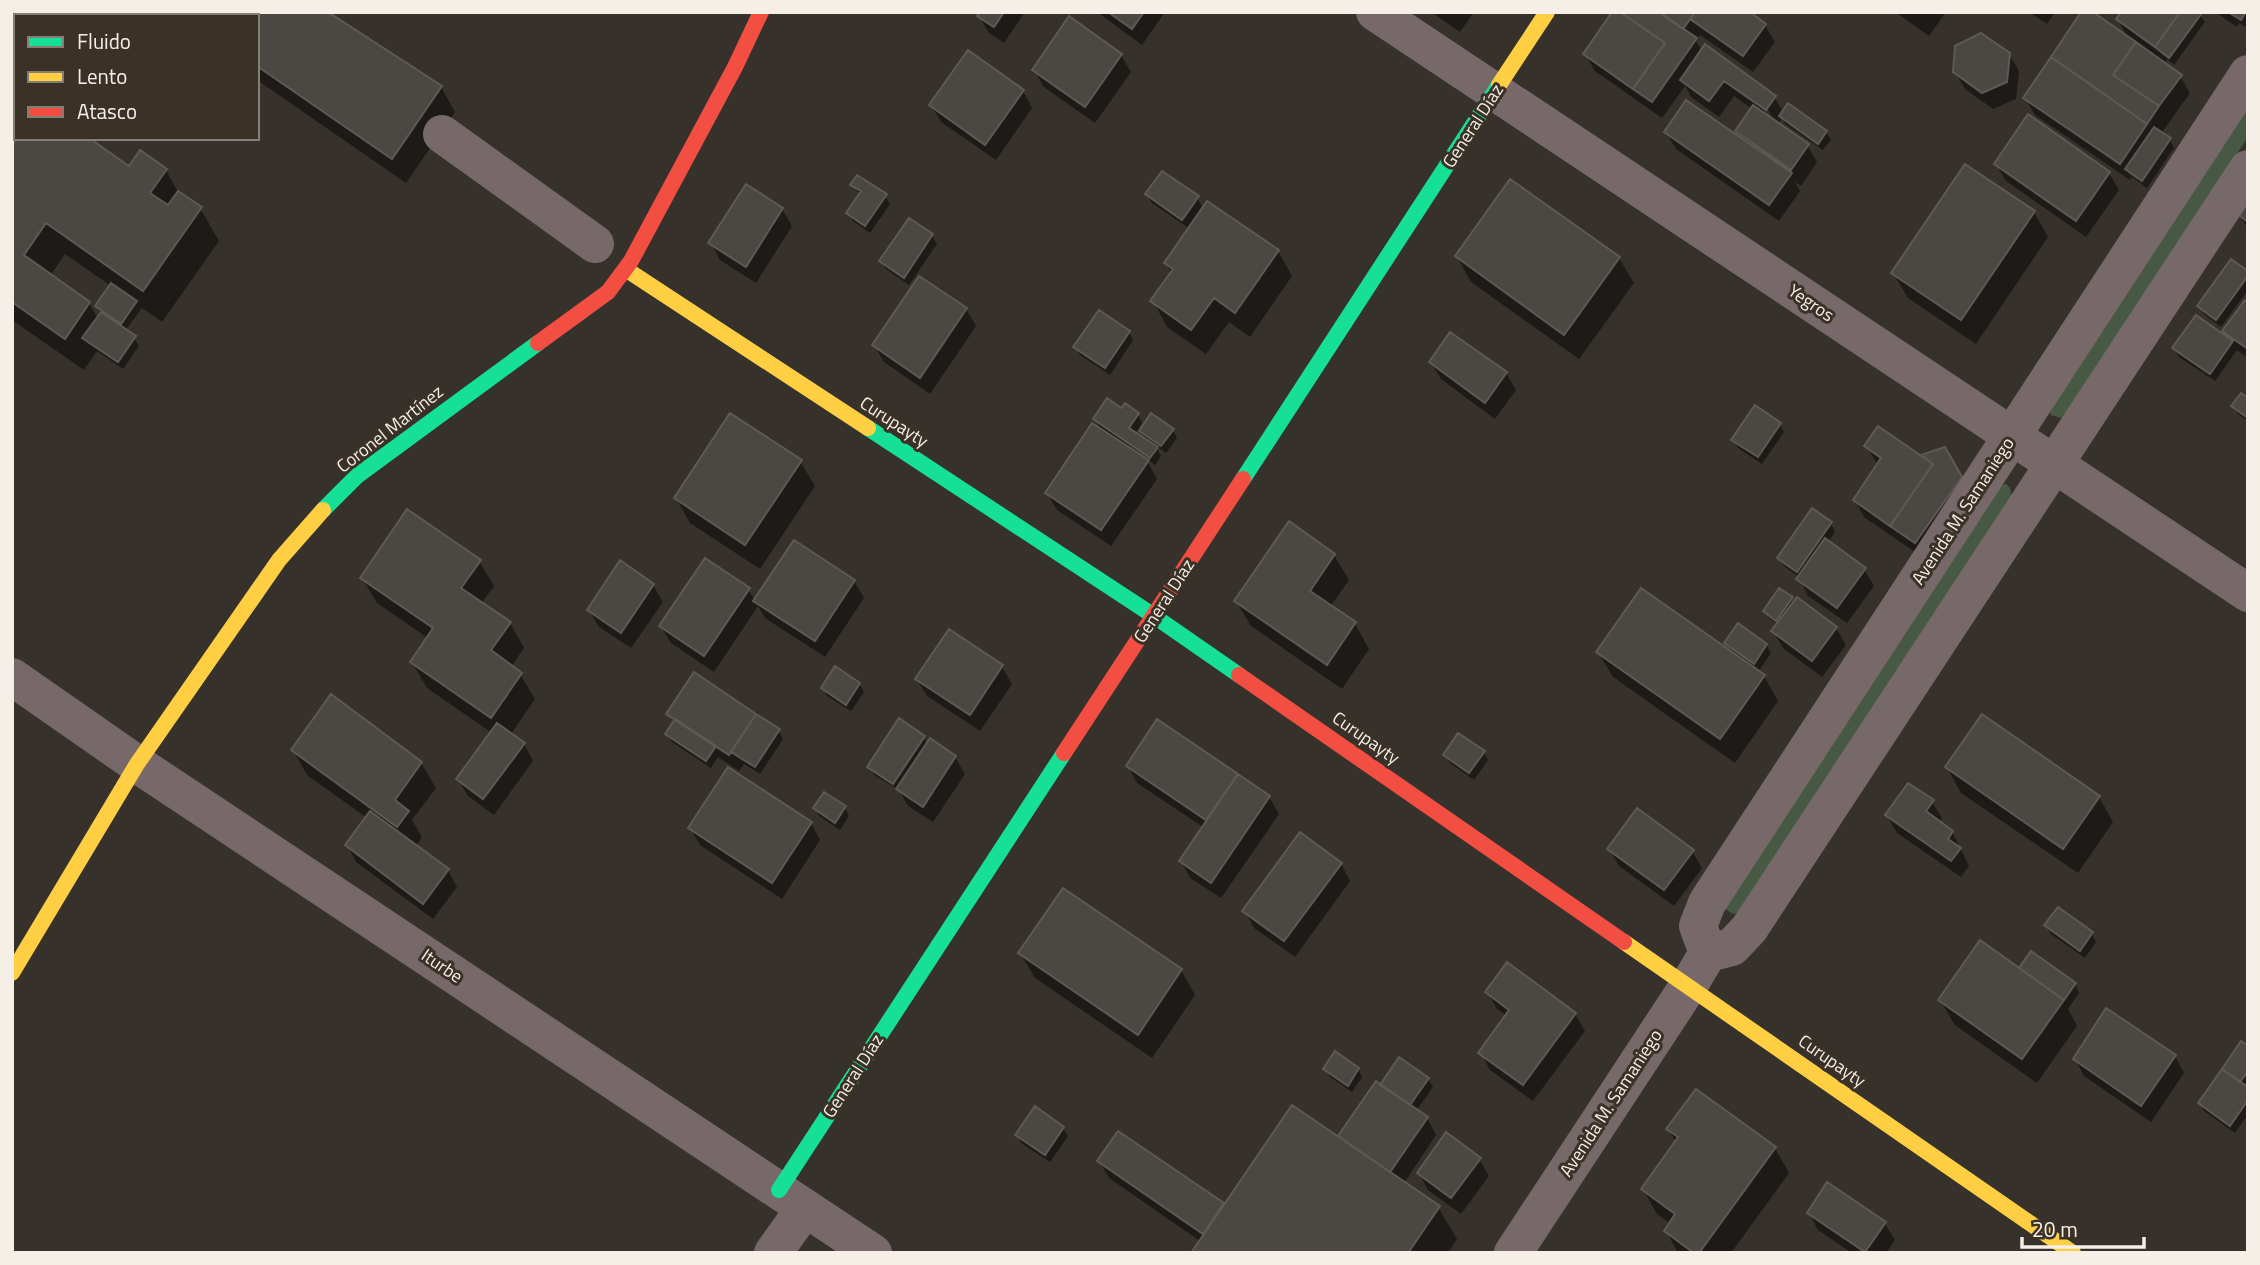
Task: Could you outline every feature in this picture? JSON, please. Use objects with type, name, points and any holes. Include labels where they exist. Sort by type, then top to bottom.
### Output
[{"type":"street","name":"Coronel Martínez","points":[[12,973],[138,764],[279,560],[357,476],[608,292],[627,270],[742,56],[761,12]]},
{"type":"street","name":"Yegros","points":[[1375,12],[2248,593]]},
{"type":"street","name":"General Díaz","points":[[773,1253],[792,1199],[1154,616],[1547,12]]},
{"type":"street","name":"Avenida M. Samaniego","points":[[1513,1253],[1708,953],[1698,926],[1707,903],[2248,74]]},
{"type":"street","points":[[442,134],[595,244]]},
{"type":"street","points":[[1708,953],[1732,947],[1749,929],[2248,169]]},
{"type":"street","name":"Curupayty","points":[[627,270],[1154,616],[2073,1253]]},
{"type":"street","name":"Iturbe","points":[[12,677],[138,764],[873,1253]]},
{"type":"green space","points":[[2248,103],[2248,137],[2064,416],[2061,418],[2051,415],[2049,410]]},
{"type":"green space","points":[[2006,484],[2012,496],[1739,912],[1731,913],[1724,907],[2001,485]]},
{"type":"building","points":[[328,12],[442,86],[392,159],[259,67],[259,14],[244,14]]},
{"type":"building","points":[[980,12],[1004,12],[994,27],[977,16]]},
{"type":"building","points":[[1108,12],[1144,12],[1132,29]]},
{"type":"building","points":[[1612,12],[1620,12],[1665,43],[1633,89],[1583,54]]},
{"type":"building","points":[[1620,12],[1659,12],[1697,38],[1652,102],[1633,89],[1665,43]]},
{"type":"building","points":[[1659,12],[1695,12],[1683,29]]},
{"type":"building","points":[[1695,12],[1750,12],[1766,24],[1743,56],[1690,19]]},
{"type":"building","points":[[2081,12],[2093,12],[2136,42],[2113,75],[2159,106],[2147,124],[2051,57]]},
{"type":"building","points":[[2121,12],[2180,12],[2155,47],[2116,19]]},
{"type":"building","points":[[2180,12],[2202,13],[2169,58],[2155,47]]},
{"type":"building","points":[[2228,12],[2246,12],[2241,20]]},
{"type":"building","points":[[1069,16],[1122,54],[1085,107],[1032,70]]},
{"type":"building","points":[[1981,33],[2010,53],[2007,82],[1982,93],[1953,72],[1955,46]]},
{"type":"building","points":[[2136,42],[2182,75],[2159,106],[2113,75]]},
{"type":"building","points":[[1705,44],[1776,96],[1766,110],[1724,81],[1709,101],[1680,80]]},
{"type":"building","points":[[968,50],[1024,90],[985,145],[929,105]]},
{"type":"building","points":[[2051,57],[2147,124],[2120,164],[2023,98]]},
{"type":"building","points":[[1686,100],[1792,173],[1769,205],[1664,132]]},
{"type":"building","points":[[1788,103],[1827,131],[1818,144],[1779,116]]},
{"type":"building","points":[[1753,105],[1809,144],[1791,170],[1735,131]]},
{"type":"building","points":[[2028,114],[2110,172],[2076,221],[1994,164]]},
{"type":"building","points":[[2154,127],[2171,138],[2142,181],[2125,169]]},
{"type":"building","points":[[16,140],[92,140],[129,166],[140,150],[167,169],[150,193],[168,205],[178,191],[202,207],[143,291],[46,223],[24,255],[90,302],[65,339],[12,302],[12,146]]},
{"type":"building","points":[[1965,164],[2035,211],[1961,320],[1891,273]]},
{"type":"building","points":[[1162,171],[1199,196],[1182,220],[1145,194]]},
{"type":"building","points":[[857,175],[887,194],[865,226],[846,213],[861,191],[850,185]]},
{"type":"building","points":[[1510,179],[1620,257],[1564,335],[1455,256]]},
{"type":"building","points":[[746,184],[783,208],[746,267],[708,243]]},
{"type":"building","points":[[2248,197],[2248,222],[2236,213]]},
{"type":"building","points":[[1207,201],[1279,250],[1235,313],[1214,298],[1191,330],[1150,301],[1173,269],[1164,263]]},
{"type":"building","points":[[909,218],[933,234],[904,278],[879,261]]},
{"type":"building","points":[[2231,259],[2248,271],[2248,276],[2216,320],[2197,306]]},
{"type":"building","points":[[919,276],[967,308],[920,378],[872,345]]},
{"type":"building","points":[[111,283],[137,301],[121,324],[95,306]]},
{"type":"building","points":[[2245,300],[2248,302],[2248,349],[2222,331]]},
{"type":"building","points":[[1099,310],[1130,331],[1105,368],[1073,347]]},
{"type":"building","points":[[101,312],[136,336],[118,362],[82,338]]},
{"type":"building","points":[[2196,315],[2233,341],[2210,374],[2172,348]]},
{"type":"building","points":[[1450,332],[1507,372],[1485,403],[1429,362]]},
{"type":"building","points":[[2241,393],[2248,398],[2248,418],[2231,406]]},
{"type":"building","points":[[1107,398],[1121,408],[1125,403],[1139,413],[1129,428],[1158,447],[1150,458],[1093,419]]},
{"type":"building","points":[[1755,405],[1781,423],[1758,457],[1731,440]]},
{"type":"building","points":[[730,413],[802,460],[745,545],[674,498]]},
{"type":"building","points":[[1151,413],[1174,429],[1161,446],[1139,431]]},
{"type":"building","points":[[1092,423],[1149,460],[1101,530],[1045,493]]},
{"type":"building","points":[[1878,426],[1933,464],[1890,526],[1853,500],[1881,458],[1864,446]]},
{"type":"building","points":[[1945,447],[1962,477],[1915,543],[1890,526],[1933,464],[1921,455]]},
{"type":"building","points":[[1812,508],[1832,522],[1797,572],[1777,558]]},
{"type":"building","points":[[407,509],[481,560],[461,588],[511,622],[491,650],[522,673],[491,718],[410,662],[433,628],[360,578]]},
{"type":"building","points":[[1289,521],[1335,554],[1310,591],[1356,622],[1327,665],[1234,601]]},
{"type":"building","points":[[1825,538],[1866,568],[1837,608],[1796,579]]},
{"type":"building","points":[[794,540],[855,580],[815,641],[753,601]]},
{"type":"building","points":[[705,558],[750,588],[704,656],[659,626]]},
{"type":"building","points":[[620,560],[654,584],[621,633],[587,610]]},
{"type":"building","points":[[1641,588],[1765,675],[1720,739],[1596,652]]},
{"type":"building","points":[[1779,588],[1793,597],[1776,621],[1763,611]]},
{"type":"building","points":[[1797,597],[1837,627],[1812,661],[1771,631]]},
{"type":"building","points":[[1738,623],[1767,644],[1754,664],[1724,643]]},
{"type":"building","points":[[949,629],[1003,665],[970,715],[915,679]]},
{"type":"building","points":[[835,666],[860,683],[846,705],[821,688]]},
{"type":"building","points":[[694,672],[756,714],[729,755],[666,714]]},
{"type":"building","points":[[331,694],[422,762],[395,800],[409,811],[397,827],[291,750]]},
{"type":"building","points":[[756,714],[780,729],[755,767],[731,752]]},
{"type":"building","points":[[1982,714],[2100,796],[2063,849],[1945,767]]},
{"type":"building","points":[[899,718],[925,736],[893,784],[867,767]]},
{"type":"building","points":[[675,719],[716,746],[706,761],[665,734]]},
{"type":"building","points":[[1157,719],[1238,774],[1206,820],[1126,766]]},
{"type":"building","points":[[497,723],[525,743],[483,799],[456,779]]},
{"type":"building","points":[[1458,733],[1485,751],[1469,773],[1443,755]]},
{"type":"building","points":[[930,738],[956,756],[923,807],[896,789]]},
{"type":"building","points":[[728,767],[812,822],[772,883],[688,828]]},
{"type":"building","points":[[1238,774],[1270,796],[1211,883],[1179,861]]},
{"type":"building","points":[[1908,783],[1934,800],[1926,811],[1953,831],[1948,839],[1961,848],[1951,861],[1885,815]]},
{"type":"building","points":[[824,792],[846,806],[835,823],[813,808]]},
{"type":"building","points":[[1637,808],[1694,850],[1664,890],[1607,849]]},
{"type":"building","points":[[370,811],[449,869],[423,904],[345,845]]},
{"type":"building","points":[[1300,832],[1342,863],[1284,941],[1242,911]]},
{"type":"building","points":[[1063,888],[1182,969],[1138,1035],[1018,953]]},
{"type":"building","points":[[2058,907],[2093,932],[2080,951],[2044,925]]},
{"type":"building","points":[[1980,940],[2064,1000],[2022,1059],[1938,1000]]},
{"type":"building","points":[[2031,951],[2076,983],[2064,1000],[2019,968]]},
{"type":"building","points":[[1507,962],[1576,1013],[1523,1085],[1478,1053],[1509,1010],[1485,992]]},
{"type":"building","points":[[2106,1008],[2176,1055],[2141,1106],[2073,1059]]},
{"type":"building","points":[[2241,1041],[2248,1046],[2248,1071],[2240,1082],[2222,1069]]},
{"type":"building","points":[[1335,1051],[1359,1068],[1348,1086],[1323,1069]]},
{"type":"building","points":[[1399,1057],[1429,1078],[1410,1105],[1380,1085]]},
{"type":"building","points":[[2222,1069],[2248,1087],[2248,1100],[2230,1126],[2198,1103]]},
{"type":"building","points":[[1376,1081],[1428,1117],[1390,1172],[1338,1136]]},
{"type":"building","points":[[1696,1089],[1776,1147],[1699,1253],[1694,1253],[1664,1231],[1675,1214],[1641,1189],[1678,1137],[1666,1129]]},
{"type":"building","points":[[1292,1105],[1440,1206],[1408,1253],[1191,1253]]},
{"type":"building","points":[[1035,1106],[1064,1127],[1045,1155],[1015,1135]]},
{"type":"building","points":[[1118,1131],[1224,1203],[1203,1234],[1097,1161]]},
{"type":"building","points":[[1446,1132],[1481,1158],[1451,1198],[1417,1173]]},
{"type":"building","points":[[1827,1182],[1886,1222],[1865,1252],[1807,1213]]},
{"type":"traffic: fast","points":[[1243,479],[1499,85]]},
{"type":"traffic: fast","points":[[323,510],[357,476],[538,343]]},
{"type":"traffic: fast","points":[[868,428],[1239,675]]},
{"type":"traffic: fast","points":[[779,1190],[1064,753]]},
{"type":"traffic: slow","points":[[1499,85],[1547,12]]},
{"type":"traffic: slow","points":[[627,270],[868,428]]},
{"type":"traffic: slow","points":[[12,973],[137,764],[279,560],[323,510]]},
{"type":"traffic: slow","points":[[1624,942],[2073,1253]]},
{"type":"traffic: jam","points":[[538,343],[608,292],[631,261],[735,67],[761,12]]},
{"type":"traffic: jam","points":[[1064,753],[1243,479]]},
{"type":"traffic: jam","points":[[1239,675],[1624,942]]}]
